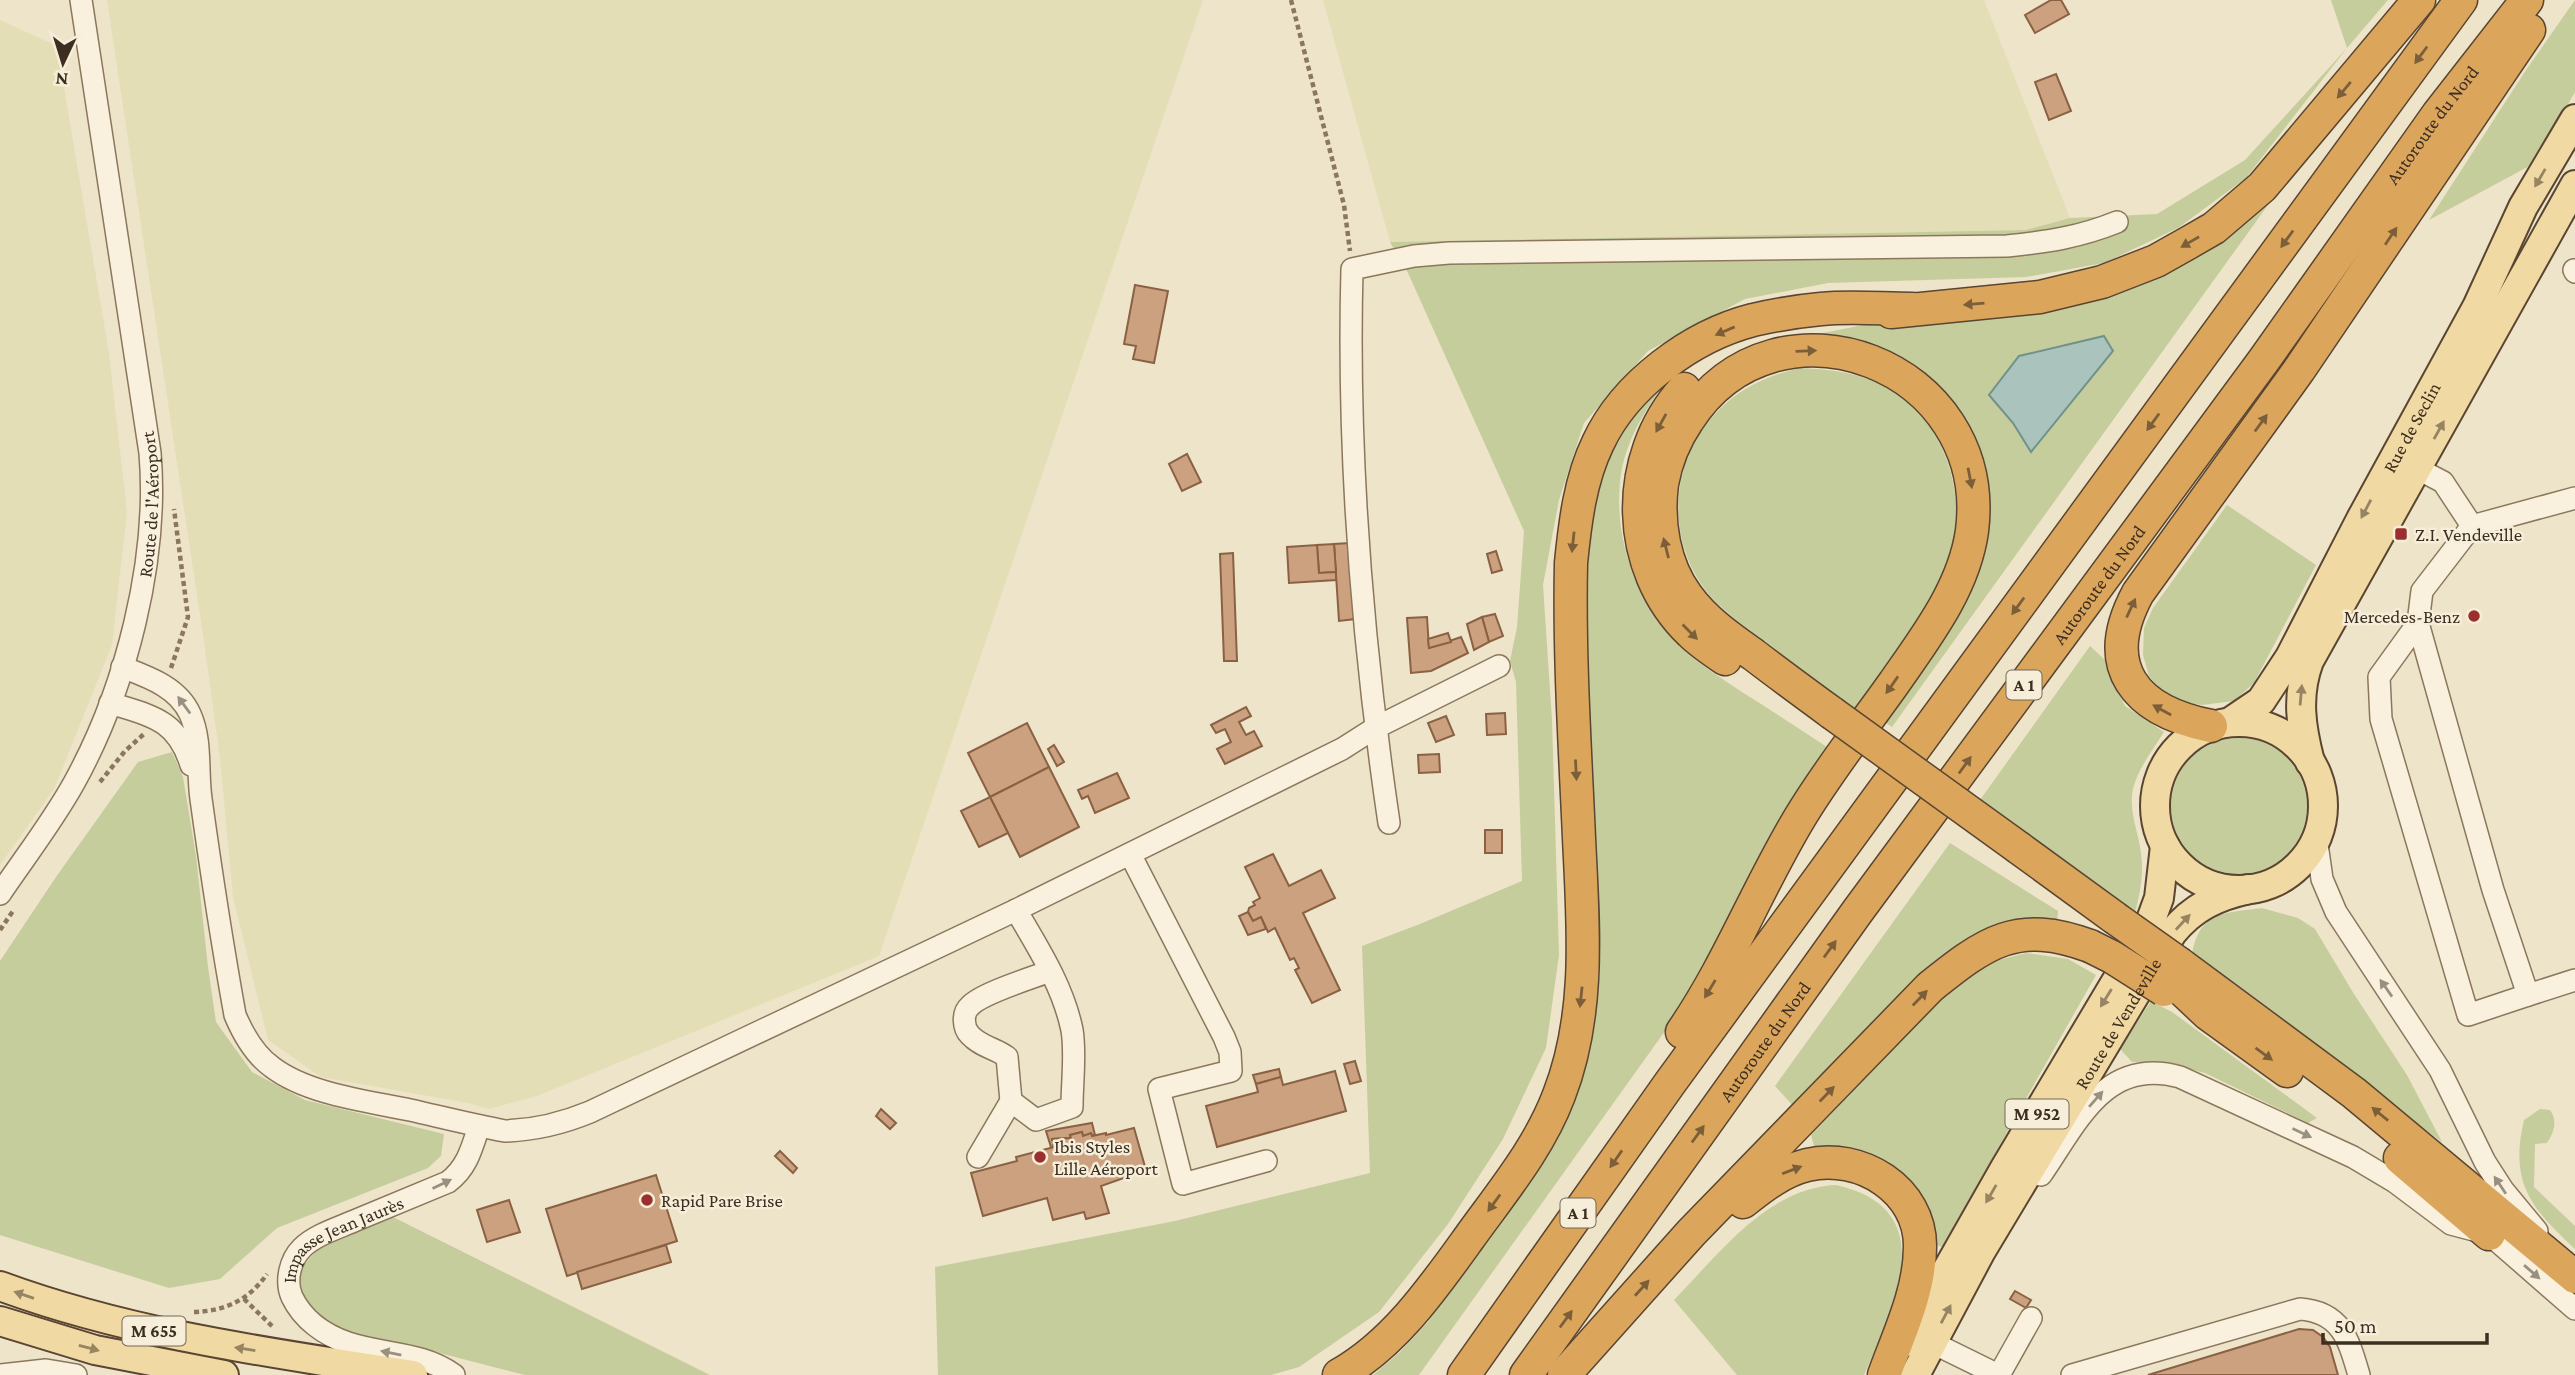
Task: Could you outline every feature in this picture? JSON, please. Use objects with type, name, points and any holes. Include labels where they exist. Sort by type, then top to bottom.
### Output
[{"type":"highway","points":[[1828,720],[1702,643],[1674,613],[1655,581],[1643,552],[1639,523],[1642,475],[1656,432],[1676,398],[1710,365],[1735,349],[1789,329],[1833,319],[2040,297],[2064,292],[2132,271],[2188,243],[2214,228],[2262,187],[2419,0]]},
{"type":"highway","name":"A 1","points":[[1464,1375],[1670,1083],[2462,0]]},
{"type":"highway","name":"Autoroute du Nord","points":[[1527,1375],[1857,912],[2264,360],[2438,114],[2527,0]]},
{"type":"highway","points":[[2220,724],[2179,719],[2147,701],[2135,688],[2127,675],[2123,657],[2122,637],[2126,615],[2138,593],[2307,359],[2539,16],[2537,0]]},
{"type":"highway","points":[[1339,1375],[1389,1337],[1442,1275],[1522,1166],[1559,1096],[1570,1061],[1578,1025],[1584,948],[1572,659],[1571,563],[1579,502],[1598,443],[1626,401],[1651,376],[1673,358],[1724,330],[1751,320],[1824,309],[1912,309]]},
{"type":"highway","points":[[1670,1083],[1668,1054],[1717,977],[1799,818],[1938,617],[1960,573],[1972,533],[1972,491],[1964,452],[1951,425],[1931,399],[1910,382],[1875,364],[1830,352],[1789,352],[1743,368],[1718,385],[1697,406],[1676,440],[1661,493],[1661,523],[1672,568],[1693,604],[1727,636],[1828,720],[2014,854],[2103,931],[2354,1093],[2575,1276]]},
{"type":"highway","points":[[1564,1375],[1677,1249],[1930,987],[1968,956],[2008,937],[2030,934],[2070,939],[2103,931]]},
{"type":"highway","points":[[2172,978],[2208,1014],[2329,1101],[2416,1170],[2489,1234]]},
{"type":"highway","points":[[1677,1249],[1703,1239],[1761,1187],[1782,1174],[1807,1164],[1826,1162],[1845,1165],[1869,1171],[1889,1182],[1906,1199],[1916,1219],[1921,1244],[1917,1282],[1885,1375]]},
{"type":"main road","name":"Rue de Seclin","points":[[2220,724],[2262,701],[2286,665],[2372,499],[2477,307],[2523,207],[2575,119]]},
{"type":"main road","name":"Rue de Seclin","points":[[2310,762],[2300,710],[2300,693],[2309,661],[2575,185]]},
{"type":"main road","points":[[2253,723],[2276,731],[2295,744],[2310,762],[2321,793],[2322,816],[2316,837],[2305,856],[2290,872],[2270,883],[2249,889],[2227,888],[2205,883],[2178,863],[2165,846],[2158,831],[2155,813],[2160,778],[2178,748],[2196,733],[2220,724],[2253,723]]},
{"type":"main road","name":"Route de Vendeville","points":[[1885,1375],[2148,928],[2159,898],[2165,846]]},
{"type":"main road","name":"Route de Vendeville","points":[[1915,1375],[1981,1251],[2172,933],[2198,907],[2214,899],[2249,889]]},
{"type":"main road","name":"M 655","points":[[0,1286],[66,1308],[172,1335],[413,1375]]},
{"type":"main road","name":"M 655","points":[[0,1321],[150,1368],[224,1375]]},
{"type":"street","name":"Route de l'Aéroport","points":[[0,894],[75,782],[110,703],[122,667],[144,577],[152,511],[152,475],[81,0]]},
{"type":"street","points":[[1389,823],[1375,728],[1362,600],[1350,359],[1352,269],[1413,256],[1449,253],[2007,246],[2086,234],[2117,222]]},
{"type":"street","points":[[2418,469],[2443,482],[2472,526]]},
{"type":"street","points":[[2528,995],[2493,890],[2418,623],[2422,591],[2472,526],[2575,498]]},
{"type":"street","points":[[2418,623],[2379,677],[2381,719],[2468,1015],[2575,980]]},
{"type":"street","points":[[122,667],[169,689],[182,701],[190,714],[198,748],[200,795],[235,1015],[255,1051],[270,1066],[289,1078],[313,1087],[479,1126],[530,1130],[560,1125],[1016,910],[1342,749],[1375,728],[1499,666]]},
{"type":"street","points":[[110,703],[158,719],[169,726],[184,745],[200,795]]},
{"type":"street","points":[[2316,837],[2322,878],[2336,912],[2440,1070],[2470,1133],[2503,1190],[2575,1276]]},
{"type":"street","points":[[1130,854],[1230,1052],[1231,1071],[1159,1089],[1183,1184],[1266,1161]]},
{"type":"street","points":[[1011,1101],[1035,1120],[1072,1107],[1072,1032],[1061,994],[1016,910]]},
{"type":"street","points":[[978,1157],[1011,1101],[1007,1057],[998,1050],[980,1044],[967,1032],[964,1018],[969,1006],[981,999],[1050,971]]},
{"type":"street","points":[[1981,1251],[2099,1094],[2123,1078],[2151,1072],[2180,1077],[2353,1157],[2395,1182],[2451,1224],[2489,1234],[2575,1309]]},
{"type":"street","name":"Impasse Jean Jaurès","points":[[454,1375],[439,1363],[349,1343],[329,1335],[297,1308],[290,1292],[289,1273],[294,1258],[304,1246],[326,1233],[448,1182],[460,1174],[479,1126]]},
{"type":"street","points":[[2072,1375],[2300,1309],[2318,1312],[2339,1325],[2345,1333],[2359,1375]]},
{"type":"street","points":[[1931,1342],[1998,1375],[2031,1318]]},
{"type":"street","points":[[0,1375],[46,1370],[76,1375]]},
{"type":"path","points":[[1291,0],[1344,205],[1352,269]]},
{"type":"path","points":[[181,1312],[205,1311],[244,1299]]},
{"type":"shaded area","points":[[107,0],[1203,0],[879,956],[537,1096],[489,1109],[321,1077],[268,1040],[233,897],[220,758],[203,635]]},
{"type":"shaded area","points":[[1323,0],[1984,0],[2070,218],[2026,230],[1390,242]]},
{"type":"shaded area","points":[[0,20],[57,46],[109,353],[127,512],[112,645],[54,789],[0,865]]},
{"type":"green space","points":[[2331,0],[2388,0],[2347,48]]},
{"type":"green space","points":[[2575,0],[2575,92],[2535,163],[2429,220],[2526,70]]},
{"type":"green space","points":[[2347,48],[2246,178],[2178,228],[2104,263],[2026,277],[1828,283],[1745,299],[1648,351],[1584,423],[1559,500],[1543,585],[1552,720],[1559,955],[1546,1048],[1503,1139],[1448,1224],[1379,1312],[1299,1367],[1271,1375],[938,1375],[935,1267],[1175,1221],[1370,1173],[1362,946],[1522,881],[1516,682],[1510,661],[1517,627],[1524,531],[1408,273],[1390,242],[2026,230],[2070,218],[2157,214],[2245,160]]},
{"type":"green space","points":[[2273,198],[1892,727],[1880,719],[1973,575],[1988,524],[1986,480],[1931,382],[1788,340],[1878,322],[1991,314]]},
{"type":"green space","points":[[1800,368],[1859,376],[1901,396],[1936,436],[1947,460],[1954,486],[1954,540],[1947,565],[1905,640],[1854,709],[1711,597],[1689,562],[1679,522],[1678,502],[1686,461],[1704,427],[1726,403],[1752,385]]},
{"type":"green space","points":[[1659,391],[1628,447],[1619,493],[1624,543],[1641,591],[1668,634],[1686,652],[1827,747],[1785,813],[1729,924],[1670,1024],[1419,1375],[1373,1375],[1400,1352],[1428,1322],[1589,1043],[1598,985],[1583,601],[1584,567],[1594,497],[1611,442],[1644,403]]},
{"type":"green space","points":[[2227,505],[2316,565],[2254,683],[2234,701],[2202,705],[2180,702],[2162,691],[2149,676],[2143,655],[2144,628],[2153,608]]},
{"type":"green space","points":[[2090,646],[2105,660],[2125,706],[2164,732],[2142,766],[2133,789],[2132,806],[2142,869],[2135,913],[1980,800]]},
{"type":"green space","points":[[2239,738],[2265,743],[2287,758],[2302,780],[2307,806],[2302,832],[2287,854],[2265,869],[2239,874],[2213,869],[2191,854],[2176,832],[2171,806],[2176,780],[2191,758],[2213,743]]},
{"type":"green space","points":[[172,752],[183,777],[196,856],[216,1022],[252,1072],[305,1100],[444,1134],[441,1156],[428,1168],[277,1228],[220,1279],[169,1288],[0,1235],[0,961],[138,762]]},
{"type":"green space","points":[[1950,843],[2058,911],[2057,925],[1998,924],[1960,942],[1795,1108],[1775,1086]]},
{"type":"green space","points":[[2262,908],[2298,918],[2315,929],[2407,1075],[2442,1142],[2192,955],[2201,930],[2207,922],[2225,913]]},
{"type":"green space","points":[[2026,953],[2068,959],[2096,975],[1942,1247],[1934,1244],[1931,1214],[1917,1189],[1888,1165],[1854,1150],[1814,1146],[1811,1135],[1943,997],[1968,976],[1995,961]]},
{"type":"green space","points":[[2151,1001],[2172,1012],[2317,1118],[2308,1123],[2205,1073],[2161,1062],[2132,1062],[2120,1049]]},
{"type":"green space","points":[[2540,1109],[2550,1110],[2554,1126],[2547,1143],[2535,1144],[2534,1187],[2575,1226],[2575,1249],[2536,1207],[2522,1178],[2519,1161],[2524,1120]]},
{"type":"green space","points":[[1836,1185],[1869,1197],[1890,1215],[1900,1238],[1902,1263],[1897,1291],[1864,1375],[1737,1375],[1674,1300],[1727,1244],[1766,1211],[1811,1189]]},
{"type":"green space","points":[[391,1216],[710,1375],[525,1375],[340,1330],[319,1318],[302,1294],[299,1271],[315,1252],[333,1240]]},
{"type":"water","points":[[2104,336],[2113,351],[2031,452],[2013,423],[1989,395],[2019,356]]},
{"type":"building","points":[[2051,0],[2061,0],[2069,14],[2035,33],[2025,15]]},
{"type":"building","points":[[2056,74],[2071,111],[2049,120],[2035,82]]},
{"type":"building","points":[[1135,285],[1168,291],[1154,363],[1133,359],[1136,346],[1124,344]]},
{"type":"building","points":[[1187,454],[1201,482],[1182,491],[1169,464]]},
{"type":"building","points":[[1350,543],[1355,619],[1339,621],[1334,544]]},
{"type":"building","points":[[1334,544],[1336,572],[1319,573],[1317,545]]},
{"type":"building","points":[[1317,545],[1319,573],[1336,572],[1336,580],[1289,583],[1287,547]]},
{"type":"building","points":[[1496,551],[1502,570],[1492,573],[1487,554]]},
{"type":"building","points":[[1233,553],[1237,661],[1224,661],[1220,554]]},
{"type":"building","points":[[1495,614],[1503,636],[1489,642],[1482,617]]},
{"type":"building","points":[[1427,617],[1429,648],[1461,637],[1468,653],[1431,671],[1411,673],[1407,618]]},
{"type":"building","points":[[1482,617],[1489,642],[1474,650],[1467,624]]},
{"type":"building","points":[[1448,633],[1451,642],[1429,648],[1428,639]]},
{"type":"building","points":[[1246,707],[1251,716],[1239,722],[1246,735],[1254,731],[1262,746],[1225,764],[1217,749],[1231,742],[1225,729],[1216,733],[1211,725]]},
{"type":"building","points":[[1505,713],[1506,734],[1487,735],[1486,714]]},
{"type":"building","points":[[1446,716],[1454,735],[1436,742],[1428,723]]},
{"type":"building","points":[[1027,723],[1049,767],[990,797],[968,753]]},
{"type":"building","points":[[1054,745],[1064,762],[1057,766],[1048,749]]},
{"type":"building","points":[[1439,754],[1440,772],[1419,773],[1418,755]]},
{"type":"building","points":[[1049,767],[1079,827],[1020,857],[990,797]]},
{"type":"building","points":[[1117,773],[1129,798],[1095,813],[1088,796],[1082,799],[1078,790]]},
{"type":"building","points":[[990,797],[1008,833],[979,847],[961,811]]},
{"type":"building","points":[[1485,830],[1502,830],[1502,853],[1485,853]]},
{"type":"building","points":[[1273,854],[1289,886],[1321,870],[1335,898],[1303,913],[1340,990],[1312,1003],[1295,970],[1299,968],[1294,958],[1290,960],[1275,928],[1268,932],[1261,917],[1253,921],[1248,912],[1249,908],[1255,905],[1253,902],[1260,898],[1245,867]]},
{"type":"building","points":[[1248,912],[1253,921],[1261,917],[1266,929],[1248,935],[1239,916]]},
{"type":"building","points":[[1355,1061],[1361,1081],[1350,1084],[1344,1064]]},
{"type":"building","points":[[1279,1069],[1281,1077],[1256,1084],[1253,1075]]},
{"type":"building","points":[[1335,1071],[1346,1111],[1217,1147],[1206,1106],[1258,1092],[1256,1084],[1281,1077],[1283,1085]]},
{"type":"building","points":[[881,1109],[896,1123],[890,1129],[876,1116]]},
{"type":"building","points":[[1092,1123],[1095,1135],[1083,1136],[1082,1132],[1070,1135],[1071,1138],[1052,1139],[1054,1147],[1051,1147],[1046,1131]]},
{"type":"building","points":[[1134,1128],[1146,1170],[1101,1186],[1109,1213],[1086,1219],[1084,1212],[1053,1220],[1047,1198],[983,1216],[971,1173],[1017,1161],[1016,1157],[1054,1147],[1052,1139],[1071,1138],[1070,1135],[1082,1132],[1083,1136],[1091,1133],[1092,1136],[1106,1135]]},
{"type":"building","points":[[780,1151],[797,1168],[793,1173],[775,1156]]},
{"type":"building","points":[[656,1175],[677,1241],[567,1276],[546,1209]]},
{"type":"building","points":[[509,1200],[520,1232],[487,1242],[477,1210]]},
{"type":"building","points":[[666,1245],[671,1262],[582,1289],[577,1272]]},
{"type":"building","points":[[2015,1291],[2031,1300],[2026,1308],[2010,1299]]},
{"type":"building","points":[[2299,1329],[2313,1330],[2323,1337],[2330,1347],[2338,1375],[2148,1375]]},
{"type":"place","name":"Z.I. Vendeville","points":[[2401,534]]},
{"type":"place","name":"Mercedes-Benz","points":[[2474,616]]},
{"type":"place","name":"Ibis Styles Lille Aéroport","points":[[1040,1157]]},
{"type":"place","name":"Rapid Pare Brise","points":[[647,1200]]}]
